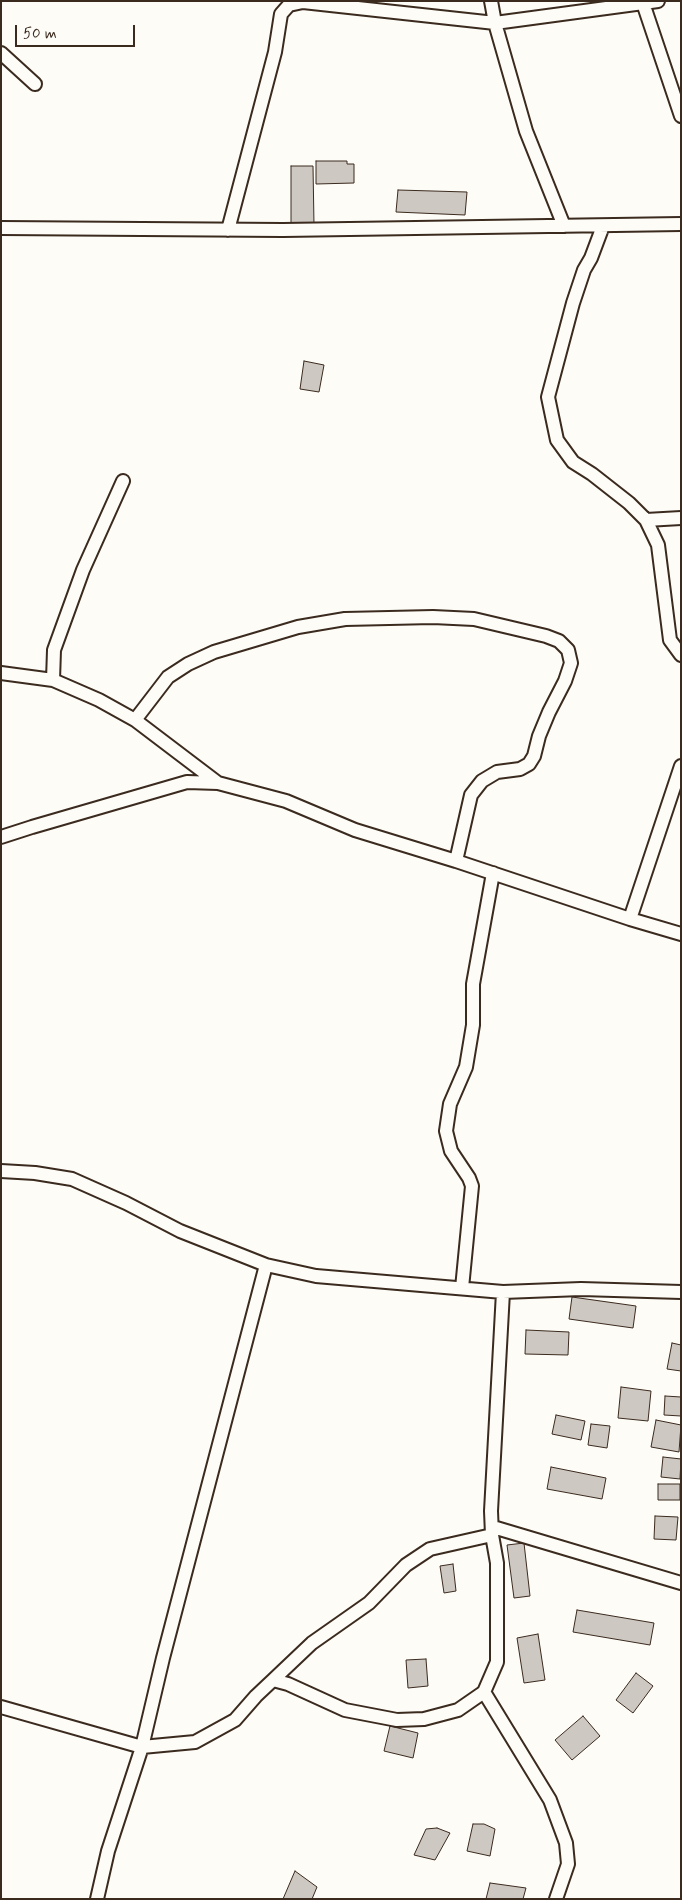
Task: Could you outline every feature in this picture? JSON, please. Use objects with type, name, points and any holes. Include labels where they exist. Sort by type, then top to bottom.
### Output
[{"type":"street","points":[[491,1],[526,131],[564,226]]},
{"type":"street","points":[[228,230],[275,52],[281,14],[289,5],[302,2],[496,23],[658,1]]},
{"type":"street","points":[[643,3],[681,116]]},
{"type":"street","points":[[1,53],[35,84]]},
{"type":"street","points":[[1,228],[228,230],[681,224]]},
{"type":"street","points":[[602,226],[573,303],[548,397],[557,440],[573,462],[592,474],[629,503],[646,520],[658,544],[670,640],[681,656]]},
{"type":"street","points":[[52,680],[54,650],[83,570],[123,481]]},
{"type":"street","points":[[646,520],[681,518]]},
{"type":"street","points":[[135,720],[168,677],[188,664],[214,652],[298,627],[345,619],[433,616],[474,620],[546,636],[559,641],[568,650],[571,664],[566,681],[548,712],[538,736],[534,756],[529,764],[520,769],[497,772],[482,781],[471,795],[456,861]]},
{"type":"street","points":[[1,673],[52,680],[98,700],[135,720],[218,783]]},
{"type":"street","points":[[630,919],[681,766]]},
{"type":"street","points":[[1,837],[32,826],[187,782],[218,783],[286,801],[355,830],[681,934]]},
{"type":"street","points":[[462,1288],[472,1186],[469,1178],[451,1151],[446,1131],[450,1104],[466,1068],[473,1025],[473,984],[493,874]]},
{"type":"street","points":[[1,1171],[35,1173],[72,1179],[126,1203],[180,1231],[266,1265],[316,1276],[503,1292],[581,1290],[681,1292]]},
{"type":"street","points":[[97,1899],[108,1851],[142,1747],[163,1658],[266,1265]]},
{"type":"street","points":[[273,1680],[288,1684],[345,1710],[397,1720],[424,1719],[458,1710],[484,1692],[497,1662],[497,1563],[491,1512],[503,1292]]},
{"type":"street","points":[[1,1707],[142,1747],[195,1742],[235,1720],[256,1696],[312,1642],[369,1603],[406,1566],[430,1549],[493,1531],[681,1583]]},
{"type":"street","points":[[484,1692],[550,1800],[566,1843],[568,1864],[556,1899]]},
{"type":"building","points":[[316,161],[347,161],[347,164],[354,164],[354,183],[316,184]]},
{"type":"building","points":[[291,166],[313,166],[314,225],[291,225]]},
{"type":"building","points":[[398,190],[467,192],[465,215],[396,212]]},
{"type":"building","points":[[304,361],[324,365],[319,392],[300,389]]},
{"type":"building","points":[[572,1297],[636,1306],[633,1328],[569,1319]]},
{"type":"building","points":[[526,1330],[569,1332],[568,1355],[525,1354]]},
{"type":"building","points":[[672,1343],[681,1345],[681,1371],[667,1369]]},
{"type":"building","points":[[621,1387],[651,1391],[648,1421],[618,1418]]},
{"type":"building","points":[[665,1396],[681,1397],[681,1416],[664,1415]]},
{"type":"building","points":[[556,1415],[585,1421],[581,1440],[552,1434]]},
{"type":"building","points":[[656,1420],[681,1425],[679,1452],[651,1447]]},
{"type":"building","points":[[591,1424],[610,1426],[607,1448],[588,1445]]},
{"type":"building","points":[[663,1457],[681,1459],[680,1479],[661,1477]]},
{"type":"building","points":[[551,1467],[606,1478],[602,1499],[547,1489]]},
{"type":"building","points":[[658,1484],[680,1484],[680,1500],[658,1500]]},
{"type":"building","points":[[655,1516],[678,1517],[676,1540],[654,1539]]},
{"type":"building","points":[[524,1543],[530,1596],[514,1598],[507,1545]]},
{"type":"building","points":[[453,1564],[456,1591],[444,1593],[440,1566]]},
{"type":"building","points":[[577,1610],[654,1623],[650,1645],[573,1632]]},
{"type":"building","points":[[538,1634],[545,1680],[524,1683],[517,1638]]},
{"type":"building","points":[[426,1659],[428,1686],[408,1688],[406,1660]]},
{"type":"building","points":[[636,1673],[653,1686],[633,1713],[616,1700]]},
{"type":"building","points":[[583,1716],[600,1736],[572,1760],[555,1740]]},
{"type":"building","points":[[390,1726],[418,1733],[413,1758],[384,1751]]},
{"type":"building","points":[[473,1824],[484,1824],[495,1829],[490,1856],[467,1851]]},
{"type":"building","points":[[437,1828],[450,1833],[435,1860],[414,1855],[426,1829]]},
{"type":"building","points":[[295,1871],[317,1887],[312,1899],[283,1899]]},
{"type":"building","points":[[490,1883],[526,1888],[523,1899],[486,1899]]}]
